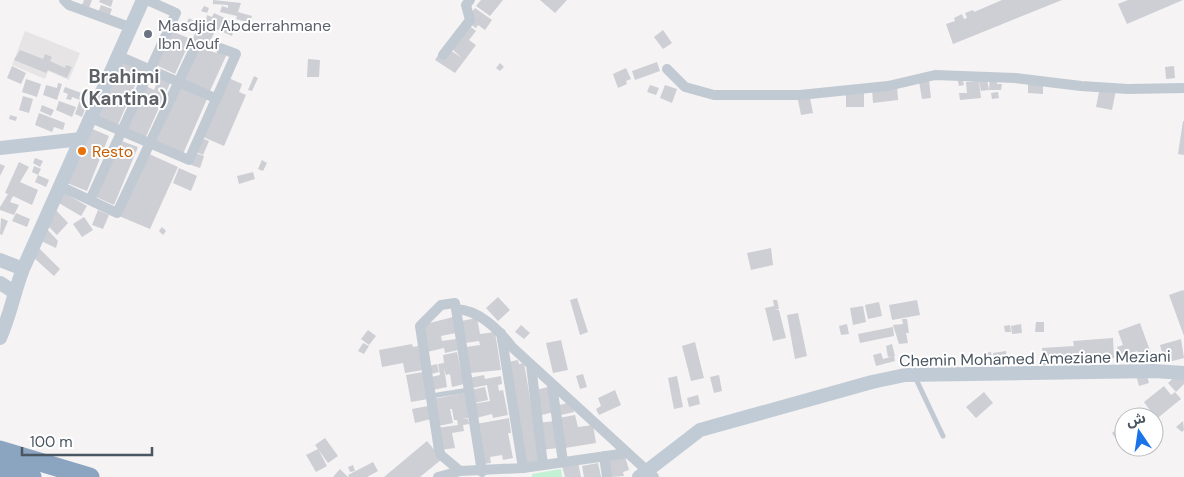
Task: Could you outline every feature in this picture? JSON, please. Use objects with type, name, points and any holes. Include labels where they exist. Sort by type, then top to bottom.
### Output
[{"type":"highway","points":[[0,450],[90,477]]},
{"type":"highway","points":[[0,467],[32,477]]},
{"type":"main road","points":[[0,338],[9,318],[13,294],[23,269],[143,0]]},
{"type":"main road","points":[[0,148],[81,139]]},
{"type":"main road","points":[[0,260],[23,269]]},
{"type":"main road","points":[[0,283],[13,294]]},
{"type":"main road","points":[[0,311],[13,294]]},
{"type":"main road","name":"Chemin Mohamed Ameziane Meziani","points":[[647,475],[700,430],[872,382],[914,375],[1154,371],[1184,373]]},
{"type":"street","points":[[64,0],[69,5],[132,28]]},
{"type":"street","points":[[90,200],[176,13],[147,0]]},
{"type":"street","points":[[443,56],[470,20],[466,5],[470,0]]},
{"type":"street","points":[[60,186],[117,213],[195,47]]},
{"type":"street","points":[[91,118],[189,160],[236,54],[220,48]]},
{"type":"street","points":[[119,56],[215,98]]},
{"type":"street","points":[[667,69],[685,87],[714,95],[800,95],[888,86],[936,74],[1015,78],[1080,86],[1128,89],[1184,88]]},
{"type":"street","points":[[460,471],[441,455],[439,450],[420,326],[441,305],[455,303],[482,472]]},
{"type":"street","points":[[456,308],[470,310],[501,332],[513,348],[627,453],[647,475]]},
{"type":"street","points":[[501,332],[523,468]]},
{"type":"street","points":[[531,365],[543,465]]},
{"type":"street","points":[[552,385],[563,462]]},
{"type":"street","points":[[438,477],[460,471],[482,472],[523,468],[627,453]]},
{"type":"street","points":[[604,456],[607,477]]},
{"type":"lane","points":[[914,375],[943,436]]},
{"type":"lane","points":[[431,396],[469,390]]},
{"type":"shaded area","points":[[25,31],[80,53],[69,80],[48,71],[45,79],[12,65]]},
{"type":"green space","points":[[561,469],[562,477],[532,477],[532,474]]},
{"type":"building","points":[[84,0],[92,0],[89,8],[82,5]]},
{"type":"building","points":[[100,0],[113,0],[111,7],[99,2]]},
{"type":"building","points":[[213,0],[241,3],[238,12],[252,16],[250,23],[236,19],[237,16],[220,12],[222,6],[228,8],[228,5],[213,4]]},
{"type":"building","points":[[481,0],[503,0],[490,16],[476,6]]},
{"type":"building","points":[[540,0],[567,0],[555,13]]},
{"type":"building","points":[[1002,0],[1062,0],[953,44],[946,24],[955,21],[954,18],[962,14],[964,19],[967,18],[965,13],[973,10],[974,12]]},
{"type":"building","points":[[1128,0],[1183,0],[1127,24],[1118,4]]},
{"type":"building","points":[[101,5],[112,9],[109,17],[98,13]]},
{"type":"building","points":[[204,6],[209,8],[207,13],[201,11]]},
{"type":"building","points":[[475,8],[492,20],[485,30],[478,25],[476,28],[465,21]]},
{"type":"building","points":[[214,13],[242,26],[240,32],[234,29],[232,36],[216,29],[206,50],[217,53],[217,47],[226,56],[209,93],[184,79],[197,48],[190,45],[199,25],[205,28],[207,15],[212,17]]},
{"type":"building","points":[[189,18],[194,21],[191,26],[186,24]]},
{"type":"building","points":[[463,21],[476,31],[469,40],[476,45],[455,73],[435,60],[444,46],[462,58],[453,50]]},
{"type":"building","points":[[663,30],[672,43],[663,49],[654,37]]},
{"type":"building","points":[[171,31],[191,39],[175,74],[156,65]]},
{"type":"building","points":[[20,50],[43,59],[45,54],[52,57],[50,61],[65,68],[66,65],[72,67],[67,78],[48,70],[46,73],[14,60]]},
{"type":"building","points":[[308,59],[320,60],[319,77],[307,77]]},
{"type":"building","points":[[122,60],[142,69],[117,127],[96,118]]},
{"type":"building","points":[[657,62],[660,71],[635,80],[632,71]]},
{"type":"building","points":[[500,63],[504,67],[500,71],[496,68]]},
{"type":"building","points":[[12,66],[26,73],[21,84],[7,78]]},
{"type":"building","points":[[1174,66],[1175,78],[1166,79],[1165,67]]},
{"type":"building","points":[[626,68],[631,79],[626,81],[627,84],[618,88],[613,74]]},
{"type":"building","points":[[222,75],[242,84],[239,92],[246,95],[224,146],[201,136]]},
{"type":"building","points":[[160,76],[171,81],[145,139],[126,131],[146,86],[154,90]]},
{"type":"building","points":[[254,76],[258,78],[252,91],[248,90]]},
{"type":"building","points":[[990,77],[997,77],[997,84],[1002,84],[1001,90],[989,90]]},
{"type":"building","points":[[957,78],[968,80],[963,81],[964,85],[959,86]]},
{"type":"building","points":[[26,79],[41,84],[37,97],[22,92]]},
{"type":"building","points":[[987,79],[989,90],[981,91],[979,80]]},
{"type":"building","points":[[929,80],[931,98],[922,99],[919,81]]},
{"type":"building","points":[[979,81],[981,98],[960,100],[959,93],[967,93],[966,82]]},
{"type":"building","points":[[58,83],[62,84],[57,100],[43,95],[46,85],[57,88]]},
{"type":"building","points":[[1028,84],[1043,85],[1043,94],[1028,93]]},
{"type":"building","points":[[650,85],[659,88],[656,95],[647,92]]},
{"type":"building","points":[[665,85],[677,89],[672,103],[660,98]]},
{"type":"building","points":[[897,85],[898,100],[873,103],[872,88]]},
{"type":"building","points":[[65,87],[87,95],[84,102],[87,104],[82,117],[75,114],[80,100],[72,97],[71,100],[66,99],[68,94],[63,92]]},
{"type":"building","points":[[180,87],[207,99],[183,154],[156,142]]},
{"type":"building","points":[[1100,87],[1116,90],[1112,110],[1096,107]]},
{"type":"building","points":[[846,92],[864,92],[864,107],[846,107]]},
{"type":"building","points":[[998,92],[999,98],[992,99],[991,93]]},
{"type":"building","points":[[809,93],[813,113],[801,115],[797,95]]},
{"type":"building","points":[[23,96],[33,99],[29,113],[19,110]]},
{"type":"building","points":[[59,101],[76,107],[72,117],[56,110]]},
{"type":"building","points":[[42,105],[54,110],[51,116],[40,111]]},
{"type":"building","points":[[39,113],[65,123],[63,130],[54,127],[52,132],[35,125]]},
{"type":"building","points":[[10,115],[17,117],[16,121],[9,119]]},
{"type":"building","points":[[1184,121],[1184,155],[1178,154]]},
{"type":"building","points":[[90,128],[109,136],[87,191],[67,183]]},
{"type":"building","points":[[202,138],[209,141],[203,155],[196,152]]},
{"type":"building","points":[[119,140],[138,147],[114,205],[96,197]]},
{"type":"building","points":[[147,153],[178,167],[150,229],[119,216]]},
{"type":"building","points":[[195,153],[204,156],[200,168],[191,165]]},
{"type":"building","points":[[35,158],[43,161],[40,167],[33,163]]},
{"type":"building","points":[[262,160],[267,163],[263,171],[258,169]]},
{"type":"building","points":[[19,162],[29,167],[20,182],[38,190],[32,205],[13,196],[10,202],[19,205],[14,215],[0,210],[0,207],[8,194],[5,193]]},
{"type":"building","points":[[0,164],[5,166],[0,176]]},
{"type":"building","points":[[34,166],[41,169],[38,175],[32,172]]},
{"type":"building","points":[[179,168],[197,176],[191,191],[173,183]]},
{"type":"building","points":[[253,172],[255,179],[239,184],[237,176]]},
{"type":"building","points":[[38,175],[49,180],[46,187],[35,182]]},
{"type":"building","points":[[63,192],[87,206],[81,216],[57,202]]},
{"type":"building","points":[[56,210],[68,223],[57,235],[44,222]]},
{"type":"building","points":[[98,210],[109,215],[103,229],[92,225]]},
{"type":"building","points":[[16,213],[30,219],[27,227],[12,221]]},
{"type":"building","points":[[84,217],[93,230],[82,237],[73,224]]},
{"type":"building","points":[[1,218],[8,221],[2,235],[0,234]]},
{"type":"building","points":[[45,227],[58,241],[56,248],[39,240]]},
{"type":"building","points":[[162,227],[166,231],[163,235],[159,231]]},
{"type":"building","points":[[37,246],[60,269],[54,276],[34,258]]},
{"type":"building","points":[[771,248],[773,265],[751,270],[747,253]]},
{"type":"building","points":[[1184,291],[1184,336],[1169,295]]},
{"type":"building","points":[[498,297],[510,310],[498,321],[486,308]]},
{"type":"building","points":[[577,298],[588,332],[580,335],[570,300]]},
{"type":"building","points":[[773,300],[777,300],[779,309],[775,310],[779,310],[786,338],[773,341],[765,308],[774,306]]},
{"type":"building","points":[[917,300],[920,315],[892,320],[889,305]]},
{"type":"building","points":[[879,302],[882,316],[868,319],[865,305]]},
{"type":"building","points":[[863,306],[866,322],[853,325],[850,308]]},
{"type":"building","points":[[798,313],[807,356],[795,359],[787,315]]},
{"type":"building","points":[[453,317],[456,333],[441,336],[442,341],[456,339],[458,350],[445,353],[444,348],[427,352],[422,325]]},
{"type":"building","points":[[477,318],[480,334],[495,332],[501,370],[470,373],[466,347],[480,345],[479,341],[465,343],[461,321]]},
{"type":"building","points":[[902,319],[907,319],[909,333],[906,333],[908,343],[899,344],[893,325],[903,324]]},
{"type":"building","points":[[1036,322],[1044,322],[1044,332],[1035,332]]},
{"type":"building","points":[[1140,323],[1153,359],[1141,363],[1137,351],[1132,353],[1133,359],[1128,361],[1126,355],[1120,357],[1117,347],[1123,345],[1118,331]]},
{"type":"building","points":[[847,324],[849,334],[841,335],[839,326]]},
{"type":"building","points":[[1021,324],[1022,333],[1012,334],[1011,326]]},
{"type":"building","points":[[521,325],[530,333],[524,339],[515,332]]},
{"type":"building","points":[[1010,325],[1011,332],[1005,332],[1004,326]]},
{"type":"building","points":[[893,327],[894,336],[860,343],[858,334]]},
{"type":"building","points":[[368,330],[376,336],[369,345],[361,339]]},
{"type":"building","points":[[1113,338],[1114,358],[1058,362],[1058,365],[1043,365],[1042,348],[1074,346],[1073,341]]},
{"type":"building","points":[[1181,339],[1184,358],[1165,363],[1160,345]]},
{"type":"building","points":[[561,340],[568,370],[553,373],[546,343]]},
{"type":"building","points":[[695,342],[704,378],[691,381],[682,346]]},
{"type":"building","points":[[363,343],[369,346],[364,354],[358,351]]},
{"type":"building","points":[[412,344],[413,347],[418,346],[423,370],[405,373],[403,363],[382,367],[379,350]]},
{"type":"building","points":[[892,344],[895,356],[888,357],[886,346]]},
{"type":"building","points":[[1006,351],[1007,360],[994,361],[993,353]]},
{"type":"building","points":[[457,352],[464,384],[452,387],[450,374],[446,375],[444,368],[447,387],[433,390],[431,377],[440,375],[438,364],[444,363],[443,355]]},
{"type":"building","points":[[991,352],[992,358],[984,359],[984,353]]},
{"type":"building","points":[[881,353],[883,359],[894,356],[895,361],[876,366],[873,355]]},
{"type":"building","points":[[518,360],[519,364],[524,363],[541,462],[524,465],[508,362]]},
{"type":"building","points":[[437,364],[439,372],[431,374],[429,366]]},
{"type":"building","points":[[423,372],[428,399],[411,402],[406,375]]},
{"type":"building","points":[[1146,372],[1149,383],[1139,386],[1136,375]]},
{"type":"building","points":[[583,374],[587,387],[580,389],[576,376]]},
{"type":"building","points":[[1178,374],[1184,380],[1184,384],[1176,392],[1168,383]]},
{"type":"building","points":[[484,375],[485,379],[501,376],[502,384],[498,385],[499,391],[503,390],[508,415],[493,418],[492,414],[476,418],[473,404],[490,401],[487,385],[472,388],[469,378]]},
{"type":"building","points":[[719,375],[722,391],[714,393],[710,377]]},
{"type":"building","points":[[677,376],[683,407],[674,409],[668,378]]},
{"type":"building","points":[[1164,386],[1171,395],[1175,392],[1181,399],[1164,413],[1164,407],[1148,407],[1144,402]]},
{"type":"building","points":[[485,387],[488,400],[474,403],[471,390]]},
{"type":"building","points":[[548,387],[554,412],[538,416],[532,391]]},
{"type":"building","points":[[615,390],[621,405],[599,415],[596,409],[601,406],[598,398]]},
{"type":"building","points":[[984,392],[993,403],[976,418],[966,407]]},
{"type":"building","points":[[465,393],[469,418],[462,419],[468,419],[469,424],[463,425],[464,431],[452,433],[455,448],[440,450],[437,428],[458,425],[457,420],[454,420],[452,409],[450,409],[453,423],[438,426],[433,399]]},
{"type":"building","points":[[698,395],[700,404],[689,407],[687,398]]},
{"type":"building","points":[[572,402],[574,412],[561,415],[559,405]]},
{"type":"building","points":[[428,406],[431,419],[415,423],[412,409]]},
{"type":"building","points":[[575,415],[578,427],[593,425],[596,443],[565,448],[559,418]]},
{"type":"building","points":[[509,418],[511,433],[508,433],[513,458],[503,460],[502,455],[490,457],[491,463],[482,464],[476,424]]},
{"type":"building","points":[[555,421],[558,448],[541,450],[538,423]]},
{"type":"building","points":[[1183,421],[1184,430],[1182,432],[1176,427]]},
{"type":"building","points":[[325,438],[338,456],[328,463],[315,445]]},
{"type":"building","points":[[427,441],[442,459],[420,477],[384,477]]},
{"type":"building","points":[[318,449],[327,466],[316,472],[306,455]]},
{"type":"building","points":[[624,453],[629,470],[623,472],[624,476],[611,477],[606,458]]},
{"type":"building","points":[[373,462],[378,471],[367,477],[349,477],[348,475]]},
{"type":"building","points":[[578,462],[581,477],[565,477],[562,466]]},
{"type":"building","points":[[598,463],[601,477],[584,477],[582,466]]},
{"type":"building","points":[[353,465],[355,471],[350,472],[348,467]]},
{"type":"building","points":[[340,469],[348,477],[333,477]]},
{"type":"place","name":"Masdjid Abderrahmane Ibn Aouf","points":[[148,34]]},
{"type":"place","name":"Resto","points":[[82,151]]},
{"type":"district","name":"Brahimi (Kantina)","points":[[124,87]]}]
